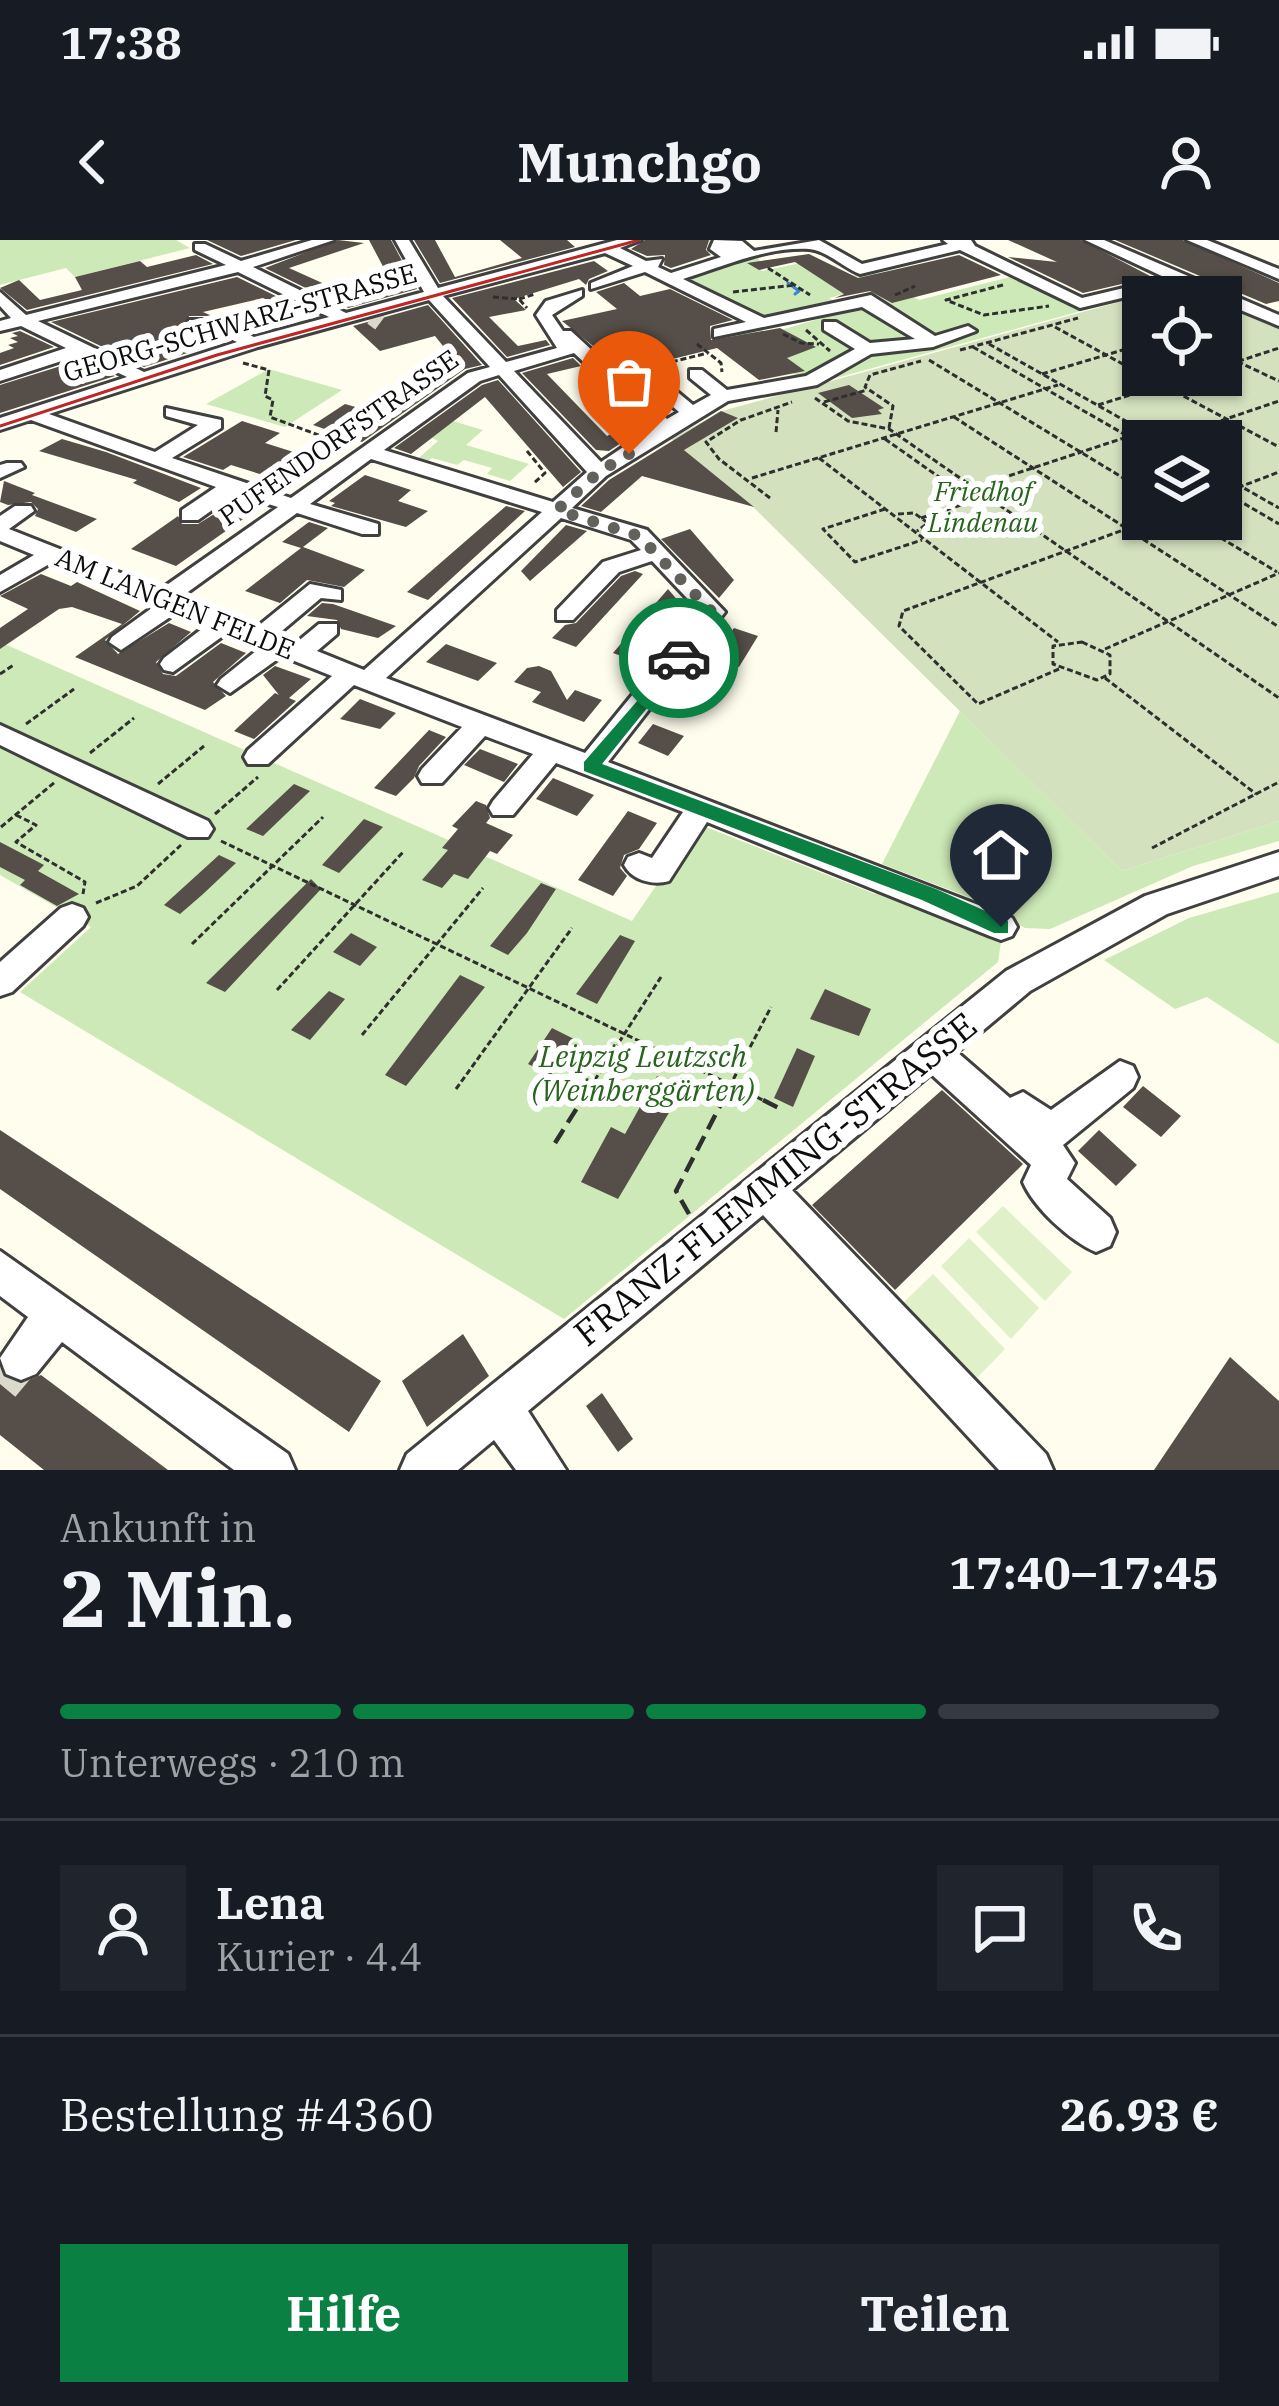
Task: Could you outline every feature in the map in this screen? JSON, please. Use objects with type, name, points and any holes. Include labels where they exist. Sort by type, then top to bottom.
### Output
[{"type":"street","points":[[0,326],[327,240]]},
{"type":"street","points":[[402,240],[435,296],[599,472]]},
{"type":"street","points":[[584,240],[764,325]]},
{"type":"street","name":"GEORG-SCHWARZ-STRASSE","points":[[0,424],[170,368],[194,381],[229,365],[218,353],[344,318],[373,320],[435,296],[634,240]]},
{"type":"street","points":[[860,269],[956,243],[987,240]]},
{"type":"street","points":[[1092,240],[1176,276]]},
{"type":"street","points":[[1194,240],[1279,274]]},
{"type":"street","points":[[761,251],[812,242],[860,269],[872,296],[932,342]]},
{"type":"street","points":[[956,243],[1073,301],[1089,304],[1122,295]]},
{"type":"street","points":[[200,247],[344,318]]},
{"type":"street","points":[[672,278],[737,259]]},
{"type":"street","points":[[881,264],[915,286]]},
{"type":"street","points":[[591,279],[645,265]]},
{"type":"street","points":[[563,344],[569,346],[548,325],[545,312],[576,292]]},
{"type":"street","points":[[720,333],[872,296]]},
{"type":"street","points":[[0,297],[22,320],[83,358],[141,377]]},
{"type":"street","points":[[1242,305],[1279,321]]},
{"type":"street","points":[[195,323],[211,324],[252,344]]},
{"type":"street","points":[[823,336],[866,349],[971,339]]},
{"type":"street","points":[[563,344],[662,431]]},
{"type":"street","name":"PUFENDORFSTRASSE","points":[[121,643],[169,601],[474,377],[563,344]]},
{"type":"street","points":[[258,757],[599,472],[723,396],[811,381],[866,349]]},
{"type":"street","points":[[2,376],[59,357],[83,358]]},
{"type":"street","points":[[644,373],[691,413]]},
{"type":"street","points":[[695,374],[723,396]]},
{"type":"street","points":[[154,460],[214,424],[173,412]]},
{"type":"street","points":[[28,413],[154,460],[370,529]]},
{"type":"street","points":[[368,452],[639,536],[713,613],[590,766]]},
{"type":"street","points":[[190,515],[232,486]]},
{"type":"street","points":[[0,529],[23,512]]},
{"type":"street","name":"AM LANGEN FELDE","points":[[0,529],[50,554],[359,677],[1001,927]]},
{"type":"street","points":[[565,615],[611,567],[658,552]]},
{"type":"street","points":[[0,585],[50,554]]},
{"type":"street","points":[[230,685],[280,645],[318,589],[333,595]]},
{"type":"street","points":[[173,664],[225,623]]},
{"type":"street","points":[[280,645],[328,629]]},
{"type":"street","points":[[432,776],[481,724]]},
{"type":"street","points":[[3,736],[198,830]]},
{"type":"street","points":[[502,808],[551,751]]},
{"type":"street","points":[[639,866],[658,873],[701,808]]},
{"type":"street","name":"FRANZ-FLEMMING-STRASSE","points":[[423,1470],[937,1045],[1048,961],[1156,905],[1279,863]]},
{"type":"street","points":[[0,982],[78,907]]},
{"type":"street","points":[[937,1045],[1050,1133],[1120,1077]]},
{"type":"street","points":[[937,1045],[1056,1163],[1042,1182],[1096,1232]]},
{"type":"street","points":[[764,1187],[1030,1470]]},
{"type":"street","points":[[0,1271],[272,1470]]},
{"type":"street","points":[[21,1359],[58,1313]]},
{"type":"street","points":[[498,1407],[542,1470]]},
{"type":"path","points":[[769,268],[811,296],[807,303]]},
{"type":"path","points":[[1028,279],[946,300],[958,310],[981,316],[1018,315],[1025,309],[1073,301]]},
{"type":"path","points":[[737,301],[731,292],[799,285]]},
{"type":"path","points":[[898,296],[901,289],[915,286]]},
{"type":"path","points":[[491,296],[504,301],[520,299],[529,310],[545,312]]},
{"type":"path","points":[[988,343],[1086,316]]},
{"type":"path","points":[[1051,326],[1122,363]]},
{"type":"path","points":[[784,334],[801,343],[823,336],[825,347]]},
{"type":"path","points":[[971,339],[1122,433]]},
{"type":"path","points":[[950,353],[971,339],[988,343],[1124,420]]},
{"type":"path","points":[[1242,360],[1279,349]]},
{"type":"path","points":[[1042,374],[1122,350]]},
{"type":"path","points":[[218,353],[269,370],[265,396],[273,400],[268,411],[278,424],[368,452]]},
{"type":"path","points":[[890,429],[893,406],[866,387],[870,375],[928,359],[1122,477]]},
{"type":"path","points":[[1242,364],[1279,381]]},
{"type":"path","points":[[752,478],[1060,384]]},
{"type":"path","points":[[792,386],[848,421],[890,429],[1279,698]]},
{"type":"path","points":[[822,403],[869,390]]},
{"type":"path","points":[[770,498],[752,478],[729,470],[706,442],[741,420],[811,396]]},
{"type":"path","points":[[1097,405],[1126,396]]},
{"type":"path","points":[[1183,396],[1279,447]]},
{"type":"path","points":[[1224,420],[1279,401]]},
{"type":"path","points":[[776,433],[778,407]]},
{"type":"path","points":[[954,417],[1122,526]]},
{"type":"path","points":[[884,438],[973,501]]},
{"type":"path","points":[[975,488],[1122,439]]},
{"type":"path","points":[[518,497],[545,473],[527,452]]},
{"type":"path","points":[[819,458],[1060,643]]},
{"type":"path","points":[[1242,485],[1279,472]]},
{"type":"path","points":[[1242,487],[1279,508]]},
{"type":"path","points":[[921,518],[987,496]]},
{"type":"path","points":[[1242,503],[1279,524]]},
{"type":"path","points":[[885,508],[823,529],[855,562],[924,539]]},
{"type":"path","points":[[894,516],[914,513],[921,518],[928,527],[915,532]]},
{"type":"path","points":[[1059,669],[978,704],[899,626],[903,611],[1122,531]]},
{"type":"path","points":[[1144,540],[1279,627]]},
{"type":"path","points":[[1103,650],[1279,573],[1225,540]]},
{"type":"path","points":[[1060,643],[1096,645],[1103,650],[1110,655],[1110,674],[1097,680],[1053,664],[1052,646],[1060,643]]},
{"type":"path","points":[[0,674],[15,664]]},
{"type":"path","points":[[1104,677],[1256,794]]},
{"type":"path","points":[[3,736],[74,688]]},
{"type":"path","points":[[1,827],[134,718]]},
{"type":"path","points":[[138,800],[204,746]]},
{"type":"path","points":[[78,907],[136,886],[263,772],[258,757]]},
{"type":"path","points":[[1152,848],[1279,782]]},
{"type":"path","points":[[16,814],[36,825],[16,842],[85,882],[78,907]]},
{"type":"path","points":[[192,944],[323,817]]},
{"type":"path","points":[[198,830],[783,1110]]},
{"type":"path","points":[[277,990],[403,852]]},
{"type":"path","points":[[362,1035],[483,888]]},
{"type":"path","points":[[456,1089],[572,928]]},
{"type":"path","points":[[555,1143],[661,976]]},
{"type":"path","points":[[702,1237],[676,1191],[771,1007]]},
{"type":"green space","points":[[0,240],[176,240],[190,248],[75,277],[66,268],[0,285]]},
{"type":"green space","points":[[707,240],[734,240],[761,250],[757,254],[760,262],[751,264],[762,271],[801,263],[847,293],[829,298],[839,305],[760,319],[670,274],[727,258],[714,251],[699,253],[709,249]]},
{"type":"green space","points":[[874,272],[919,300],[1014,276],[1081,311],[796,389],[786,381],[797,376],[739,334],[781,330],[874,303],[847,300],[868,292],[851,276]]},
{"type":"green space","name":"Friedhof Lindenau","points":[[1122,301],[1122,396],[1242,396],[1242,311],[1279,328],[1279,821],[1122,871],[750,504],[671,439],[722,411]]},
{"type":"green space","points":[[269,369],[342,390],[285,427],[206,404]]},
{"type":"green space","points":[[453,421],[483,430],[466,445],[529,464],[510,481],[487,474],[492,468],[464,460],[457,465],[432,458],[424,464],[414,462]]},
{"type":"green space","name":"Leipzig Leutzsch (Weinberggärten)","points":[[0,642],[632,921],[698,824],[875,894],[883,888],[1002,935],[998,962],[564,1319],[20,992],[91,927],[0,875]]},
{"type":"green space","points":[[960,711],[1122,871],[1279,821],[1279,841],[1193,866],[1050,929],[1025,928],[971,898],[882,864]]},
{"type":"green space","points":[[1279,892],[1279,1044],[1207,997],[1175,1009],[1104,960],[1189,918]]},
{"type":"green space","points":[[1003,1206],[1072,1272],[1045,1301],[976,1232]]},
{"type":"green space","points":[[969,1238],[1039,1308],[1011,1339],[941,1266]]},
{"type":"green space","points":[[933,1274],[1005,1349],[974,1381],[903,1303]]},
{"type":"building","points":[[207,240],[296,240],[241,256]]},
{"type":"building","points":[[338,240],[364,243],[289,268],[340,291],[324,297],[265,268]]},
{"type":"building","points":[[369,240],[391,240],[417,289],[348,308],[340,304],[396,291]]},
{"type":"building","points":[[414,240],[435,240],[455,277],[522,258],[500,240],[567,240],[575,247],[440,283]]},
{"type":"building","points":[[645,240],[709,240],[706,250],[711,255],[671,268],[664,265],[665,255],[647,256],[631,249]]},
{"type":"building","points":[[1008,240],[1081,240],[1150,276],[1122,276],[1122,284],[1083,293],[1008,257],[1057,262]]},
{"type":"building","points":[[1115,240],[1183,240],[1279,283],[1279,301],[1266,304],[1242,294],[1242,276],[1200,276]]},
{"type":"building","points":[[809,254],[858,278],[959,255],[1001,275],[892,303],[870,291],[835,298],[844,294],[795,262],[759,270],[747,263]]},
{"type":"building","points":[[196,255],[213,264],[27,310],[0,288],[19,280],[40,300],[82,290],[75,277],[140,261],[147,267]]},
{"type":"building","points":[[594,261],[608,271],[586,285],[579,279],[514,299],[526,310],[489,317],[518,346],[546,340],[550,345],[507,357],[452,298]]},
{"type":"building","points":[[237,277],[298,307],[289,310],[263,298],[203,312],[212,316],[189,316],[186,331],[207,333],[218,343],[144,367],[51,322]]},
{"type":"building","points":[[624,283],[640,296],[670,289],[733,320],[710,326],[711,340],[780,328],[816,347],[787,358],[805,371],[759,380],[717,348],[624,371],[562,321],[617,309],[596,292]]},
{"type":"building","points":[[428,305],[482,365],[465,369],[362,442],[313,425],[345,404],[380,414],[455,361],[435,336],[380,351],[353,326]]},
{"type":"building","points":[[20,331],[54,347],[0,365],[0,353],[14,348],[8,345],[18,342],[10,338]]},
{"type":"building","points":[[573,358],[581,366],[547,374],[607,436],[637,419],[646,426],[609,451],[596,450],[522,373]]},
{"type":"building","points":[[80,360],[115,376],[0,413],[0,385]]},
{"type":"building","points":[[498,380],[581,472],[563,487],[485,397],[411,454],[394,448],[482,385]]},
{"type":"building","points":[[849,385],[884,408],[878,410],[882,414],[852,418],[818,393]]},
{"type":"building","points":[[721,411],[738,418],[684,450],[754,507],[642,476],[601,512],[581,506],[609,480]]},
{"type":"building","points":[[242,421],[280,433],[265,443],[322,461],[289,483],[231,465],[223,470],[183,457]]},
{"type":"building","points":[[62,439],[201,488],[179,502],[133,483],[137,480],[39,451]]},
{"type":"building","points":[[365,475],[411,490],[398,501],[428,511],[406,527],[331,506],[335,503],[329,501]]},
{"type":"building","points":[[4,481],[97,519],[76,532],[35,516],[38,509],[31,502],[0,502]]},
{"type":"building","points":[[506,506],[525,511],[428,600],[407,592]]},
{"type":"building","points":[[219,511],[243,519],[176,566],[131,549],[178,516],[182,524],[198,524]]},
{"type":"building","points":[[309,522],[328,528],[303,547],[365,570],[344,587],[307,580],[280,603],[245,591],[301,548],[282,542]]},
{"type":"building","points":[[566,525],[587,531],[530,581],[521,571]]},
{"type":"building","points":[[690,529],[734,580],[719,598],[661,539]]},
{"type":"building","points":[[635,571],[643,574],[576,647],[552,638],[565,625],[576,623],[621,576]]},
{"type":"building","points":[[41,574],[71,586],[77,582],[140,611],[105,640],[118,654],[169,623],[191,632],[156,662],[163,674],[176,676],[221,643],[246,653],[213,682],[226,696],[205,710],[75,657],[122,624],[72,607],[59,609],[0,649],[0,628],[28,609],[0,596]]},
{"type":"building","points":[[668,589],[691,616],[684,625],[672,621],[638,662],[613,653]]},
{"type":"building","points":[[322,603],[396,626],[378,638],[341,629],[337,620],[307,616]]},
{"type":"building","points":[[734,628],[758,636],[739,667],[711,657]]},
{"type":"building","points":[[446,644],[497,663],[478,681],[426,662]]},
{"type":"building","points":[[275,666],[311,679],[289,698],[296,701],[254,739],[234,731],[275,693],[279,695],[263,675]]},
{"type":"building","points":[[527,668],[551,671],[567,700],[575,690],[602,700],[584,722],[532,702],[541,692],[514,682]]},
{"type":"building","points":[[360,699],[396,713],[380,729],[340,719]]},
{"type":"building","points":[[653,724],[684,736],[668,756],[638,743]]},
{"type":"building","points":[[429,730],[446,737],[414,778],[396,796],[374,788]]},
{"type":"building","points":[[480,749],[518,764],[504,782],[464,765]]},
{"type":"building","points":[[553,778],[594,795],[577,816],[536,799]]},
{"type":"building","points":[[294,784],[310,791],[263,836],[246,829]]},
{"type":"building","points":[[476,801],[486,805],[490,818],[486,823],[513,835],[497,854],[490,851],[468,879],[454,874],[442,888],[422,880],[448,850],[442,848],[458,829],[452,826]]},
{"type":"building","points":[[628,811],[657,823],[639,849],[624,855],[620,868],[627,876],[613,896],[578,880]]},
{"type":"building","points":[[364,819],[383,827],[339,873],[322,865]]},
{"type":"building","points":[[0,842],[44,865],[38,871],[79,894],[57,906],[20,885],[25,880],[0,867]]},
{"type":"building","points":[[219,855],[236,863],[180,914],[164,905]]},
{"type":"building","points":[[311,879],[321,889],[225,992],[206,983]]},
{"type":"building","points":[[541,883],[556,889],[527,933],[508,955],[490,946]]},
{"type":"building","points":[[351,933],[377,947],[360,966],[333,952]]},
{"type":"building","points":[[620,935],[635,941],[597,1004],[576,994]]},
{"type":"building","points":[[460,975],[485,987],[406,1086],[385,1075]]},
{"type":"building","points":[[825,989],[871,1009],[859,1036],[810,1019]]},
{"type":"building","points":[[329,991],[345,999],[310,1040],[291,1030]]},
{"type":"building","points":[[552,1028],[574,1039],[551,1075],[528,1064]]},
{"type":"building","points":[[797,1048],[815,1056],[793,1107],[774,1098]]},
{"type":"building","points":[[657,1076],[683,1089],[618,1199],[581,1182],[611,1127],[625,1134]]},
{"type":"building","points":[[1143,1086],[1181,1116],[1161,1137],[1123,1107]]},
{"type":"building","points":[[942,1090],[1023,1164],[895,1290],[812,1205]]},
{"type":"building","points":[[0,1130],[381,1381],[349,1432],[0,1189]]},
{"type":"building","points":[[1099,1130],[1137,1165],[1116,1186],[1078,1151]]},
{"type":"building","points":[[463,1334],[489,1376],[427,1427],[402,1381]]},
{"type":"building","points":[[1230,1357],[1279,1401],[1279,1470],[1154,1470]]},
{"type":"building","points":[[0,1371],[19,1384],[41,1375],[168,1470],[44,1470],[0,1435]]},
{"type":"building","points":[[602,1393],[633,1439],[618,1452],[586,1406]]},
{"type":"waterway","points":[[788,283],[799,291],[795,294]]},
{"type":"tunnel","points":[[372,317],[380,323]]},
{"type":"tunnel","points":[[0,1384],[21,1359]]},
{"type":"tram line","points":[[0,426],[217,355],[639,240]]},
{"type":"way so far","points":[[629,454],[599,472],[557,510],[639,536],[713,613],[679,658]]},
{"type":"route","points":[[679,658],[590,766],[1001,927]]}]
